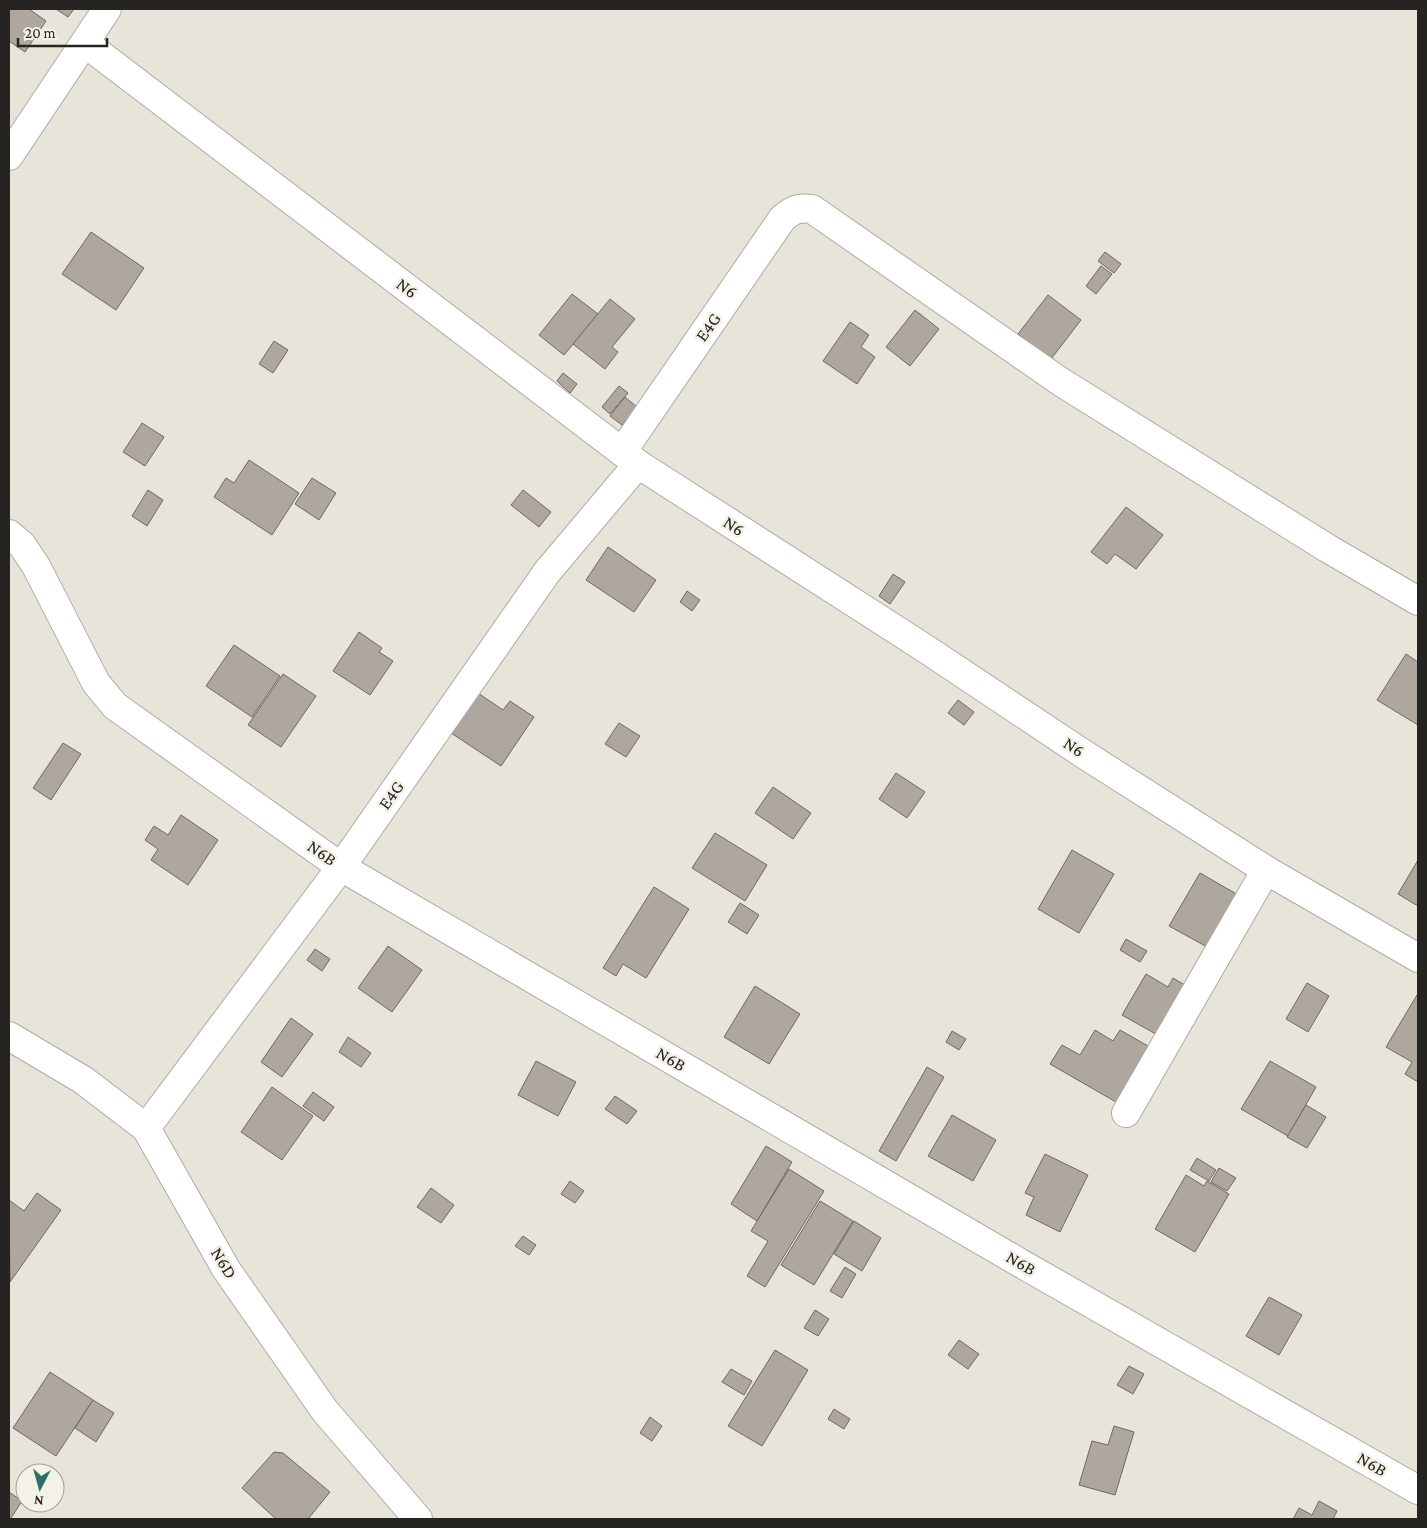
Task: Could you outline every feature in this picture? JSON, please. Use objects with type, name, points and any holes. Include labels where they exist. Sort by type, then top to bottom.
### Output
[{"type":"street","points":[[9,156],[107,9]]},
{"type":"street","name":"N6","points":[[85,43],[630,458],[918,644],[1082,753],[1266,870],[1418,958]]},
{"type":"street","name":"E4G","points":[[146,1128],[340,866],[547,572],[630,458],[782,219],[791,210],[800,207],[812,209],[1061,382],[1327,548],[1418,601]]},
{"type":"street","name":"N6B","points":[[9,534],[22,545],[36,566],[96,683],[115,706],[340,866],[1022,1264],[1418,1490]]},
{"type":"street","points":[[1126,1113],[1266,870]]},
{"type":"street","name":"N6D","points":[[9,1036],[83,1080],[146,1128],[226,1269],[325,1411],[418,1519]]},
{"type":"building","points":[[9,9],[29,9],[46,21],[25,52],[9,41]]},
{"type":"building","points":[[56,9],[74,9],[68,17]]},
{"type":"building","points":[[91,232],[144,268],[116,310],[62,274]]},
{"type":"building","points":[[1105,252],[1121,264],[1114,273],[1098,261]]},
{"type":"building","points":[[1101,266],[1112,274],[1096,294],[1086,286]]},
{"type":"building","points":[[572,294],[598,314],[564,355],[539,335]]},
{"type":"building","points":[[1048,295],[1081,320],[1051,359],[1018,334]]},
{"type":"building","points":[[610,299],[635,319],[612,347],[618,352],[605,369],[573,344]]},
{"type":"building","points":[[915,310],[939,329],[910,366],[886,347]]},
{"type":"building","points":[[850,322],[869,335],[861,347],[875,357],[857,384],[823,361]]},
{"type":"building","points":[[274,341],[288,350],[273,373],[259,364]]},
{"type":"building","points":[[563,373],[577,384],[570,393],[557,381]]},
{"type":"building","points":[[619,386],[628,393],[610,414],[602,407]]},
{"type":"building","points":[[625,397],[637,407],[622,425],[610,416]]},
{"type":"building","points":[[142,423],[164,437],[145,466],[123,452]]},
{"type":"building","points":[[249,460],[299,493],[272,535],[214,497],[226,478],[234,483]]},
{"type":"building","points":[[312,478],[336,493],[319,520],[295,504]]},
{"type":"building","points":[[148,490],[163,500],[147,526],[132,516]]},
{"type":"building","points":[[523,490],[551,512],[539,527],[511,505]]},
{"type":"building","points":[[1126,507],[1163,535],[1136,569],[1115,554],[1107,564],[1091,552]]},
{"type":"building","points":[[608,547],[656,580],[634,612],[586,580]]},
{"type":"building","points":[[893,574],[905,582],[890,604],[879,596]]},
{"type":"building","points":[[687,591],[700,600],[692,611],[680,602]]},
{"type":"building","points":[[359,632],[382,648],[379,652],[393,661],[370,695],[333,671]]},
{"type":"building","points":[[234,645],[280,676],[252,717],[206,686]]},
{"type":"building","points":[[1406,654],[1418,662],[1418,725],[1377,700]]},
{"type":"building","points":[[283,674],[316,696],[281,747],[248,725]]},
{"type":"building","points":[[472,689],[503,710],[510,701],[534,717],[501,766],[445,729]]},
{"type":"building","points":[[958,700],[974,712],[964,725],[948,713]]},
{"type":"building","points":[[619,723],[640,736],[626,757],[605,744]]},
{"type":"building","points":[[63,743],[81,754],[51,800],[33,788]]},
{"type":"building","points":[[896,773],[925,792],[907,818],[879,799]]},
{"type":"building","points":[[773,787],[811,813],[793,839],[755,813]]},
{"type":"building","points":[[181,815],[218,840],[188,885],[151,860],[158,849],[145,840],[154,826],[168,835]]},
{"type":"building","points":[[715,833],[767,865],[745,901],[692,868]]},
{"type":"building","points":[[1072,850],[1114,874],[1079,933],[1038,909]]},
{"type":"building","points":[[1418,860],[1418,906],[1398,894]]},
{"type":"building","points":[[1200,873],[1240,896],[1209,948],[1169,926]]},
{"type":"building","points":[[654,887],[689,909],[646,978],[623,964],[616,976],[603,968]]},
{"type":"building","points":[[740,903],[759,915],[747,934],[728,922]]},
{"type":"building","points":[[1126,939],[1147,951],[1140,962],[1120,950]]},
{"type":"building","points":[[388,946],[422,970],[392,1012],[358,988]]},
{"type":"building","points":[[315,949],[330,959],[322,971],[307,960]]},
{"type":"building","points":[[1146,974],[1168,987],[1173,978],[1190,988],[1161,1037],[1122,1015]]},
{"type":"building","points":[[1307,983],[1329,996],[1308,1032],[1286,1019]]},
{"type":"building","points":[[755,986],[800,1014],[769,1064],[724,1037]]},
{"type":"building","points":[[1417,995],[1418,1082],[1405,1074],[1412,1062],[1386,1047]]},
{"type":"building","points":[[291,1018],[313,1034],[282,1077],[261,1062]]},
{"type":"building","points":[[1095,1030],[1113,1041],[1120,1030],[1148,1046],[1116,1102],[1050,1064],[1062,1045],[1080,1055]]},
{"type":"building","points":[[952,1031],[966,1039],[959,1050],[946,1042]]},
{"type":"building","points":[[348,1037],[371,1053],[361,1067],[339,1052]]},
{"type":"building","points":[[536,1061],[576,1082],[558,1116],[518,1095]]},
{"type":"building","points":[[1270,1061],[1316,1087],[1288,1136],[1241,1109]]},
{"type":"building","points":[[927,1067],[944,1077],[896,1161],[879,1151]]},
{"type":"building","points":[[272,1087],[313,1116],[282,1160],[241,1132]]},
{"type":"building","points":[[313,1092],[334,1107],[324,1121],[303,1106]]},
{"type":"building","points":[[615,1096],[637,1111],[627,1124],[605,1109]]},
{"type":"building","points":[[1306,1105],[1326,1117],[1307,1148],[1287,1137]]},
{"type":"building","points":[[952,1115],[996,1140],[973,1181],[928,1156]]},
{"type":"building","points":[[766,1146],[792,1162],[757,1221],[731,1204]]},
{"type":"building","points":[[1045,1154],[1088,1175],[1060,1232],[1026,1215],[1034,1197],[1025,1193]]},
{"type":"building","points":[[1197,1158],[1216,1170],[1209,1181],[1190,1170]]},
{"type":"building","points":[[1219,1168],[1236,1178],[1227,1191],[1211,1182]]},
{"type":"building","points":[[789,1169],[824,1191],[765,1287],[747,1276],[768,1241],[751,1231]]},
{"type":"building","points":[[1186,1175],[1204,1186],[1207,1181],[1229,1194],[1195,1252],[1155,1229]]},
{"type":"building","points":[[570,1181],[584,1191],[575,1203],[561,1194]]},
{"type":"building","points":[[431,1188],[454,1205],[441,1223],[417,1207]]},
{"type":"building","points":[[37,1193],[61,1210],[10,1282],[9,1200],[24,1211]]},
{"type":"building","points":[[820,1201],[853,1221],[814,1285],[781,1265]]},
{"type":"building","points":[[854,1221],[881,1238],[862,1271],[834,1254]]},
{"type":"building","points":[[523,1236],[536,1245],[529,1255],[515,1246]]},
{"type":"building","points":[[845,1267],[856,1274],[842,1298],[830,1291]]},
{"type":"building","points":[[1269,1297],[1302,1315],[1279,1355],[1246,1336]]},
{"type":"building","points":[[815,1310],[829,1319],[818,1336],[804,1328]]},
{"type":"building","points":[[959,1340],[979,1354],[968,1369],[948,1355]]},
{"type":"building","points":[[775,1350],[808,1370],[762,1446],[728,1426]]},
{"type":"building","points":[[1129,1366],[1144,1374],[1133,1394],[1117,1385]]},
{"type":"building","points":[[731,1369],[752,1381],[744,1395],[722,1382]]},
{"type":"building","points":[[50,1372],[93,1400],[56,1456],[13,1428]]},
{"type":"building","points":[[93,1400],[114,1413],[96,1442],[75,1428]]},
{"type":"building","points":[[834,1409],[850,1419],[844,1429],[828,1419]]},
{"type":"building","points":[[650,1417],[662,1426],[652,1441],[640,1433]]},
{"type":"building","points":[[1114,1426],[1134,1432],[1115,1495],[1079,1485],[1092,1441],[1108,1445]]},
{"type":"building","points":[[274,1452],[283,1453],[330,1492],[308,1519],[276,1519],[242,1488]]},
{"type":"building","points":[[9,1492],[15,1496],[15,1512],[11,1518],[13,1519],[9,1519]]},
{"type":"building","points":[[1319,1501],[1337,1511],[1333,1519],[1293,1519],[1299,1508],[1312,1515]]}]
